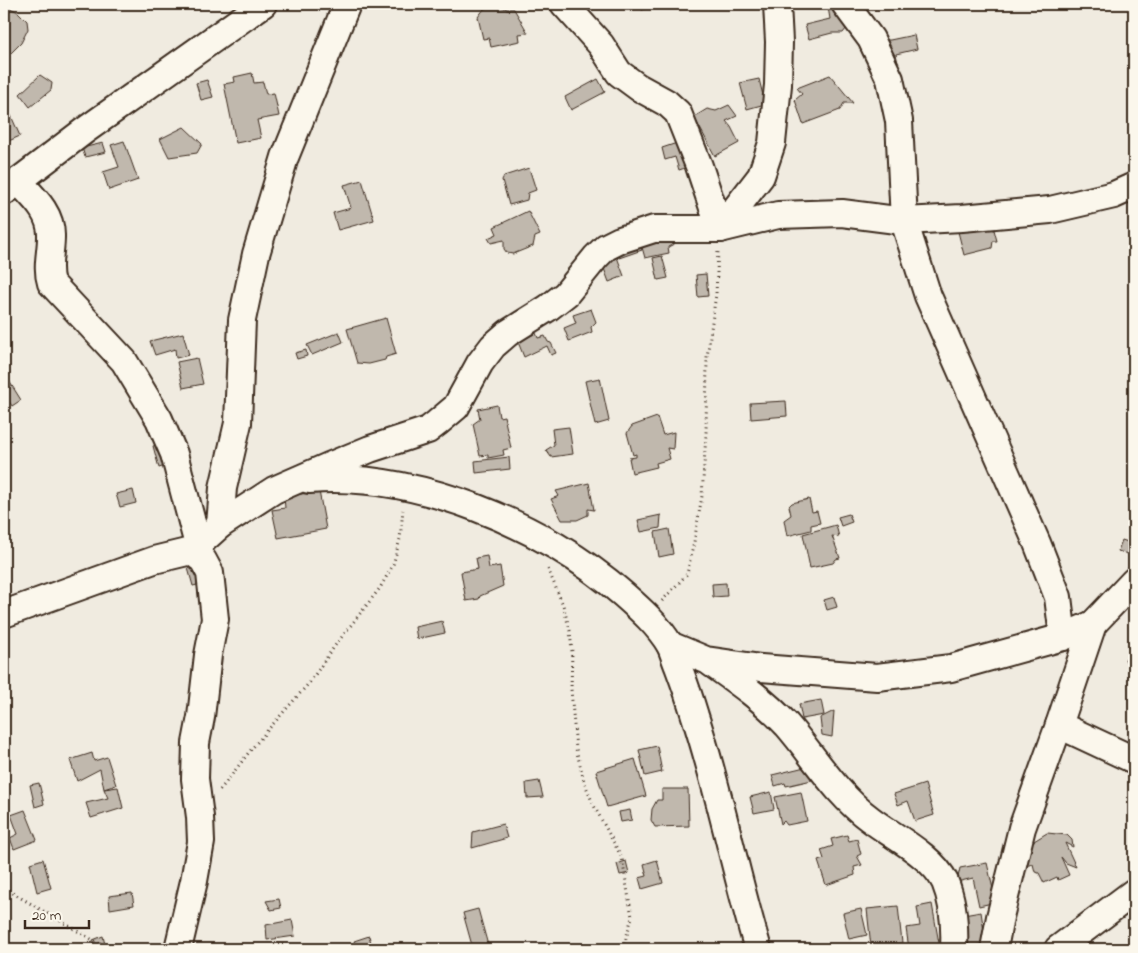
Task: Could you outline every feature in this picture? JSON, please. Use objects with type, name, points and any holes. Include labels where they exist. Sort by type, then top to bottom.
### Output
[{"type":"street","points":[[178,949],[201,842],[195,779],[196,743],[208,655],[215,620],[210,573],[195,548],[174,454],[159,419],[124,361],[51,284],[48,274],[52,236],[50,224],[41,206],[11,186],[84,131],[263,4]]},
{"type":"street","points":[[220,525],[222,488],[238,423],[242,320],[256,254],[286,157],[347,4]]},
{"type":"street","points":[[564,4],[601,45],[619,72],[638,87],[667,103],[678,114],[699,166],[720,229]]},
{"type":"street","points":[[720,229],[761,176],[772,143],[778,85],[779,42],[777,4]]},
{"type":"street","points":[[845,4],[871,39],[890,80],[900,121],[904,221],[928,296],[1041,552],[1058,597],[1063,637]]},
{"type":"street","points":[[4,614],[154,560],[195,548],[220,525],[274,490],[370,449],[428,430],[438,424],[456,407],[480,363],[493,346],[508,332],[548,308],[566,294],[606,247],[620,240],[654,229],[720,229],[778,215],[842,213],[904,221],[1050,210],[1114,195],[1134,186]]},
{"type":"street","points":[[293,482],[334,478],[372,480],[405,486],[453,500],[526,529],[586,564],[609,581],[648,616],[670,645],[708,756],[743,898],[758,949]]},
{"type":"street","points":[[706,660],[761,668],[877,677],[950,668],[1063,637],[1093,624],[1134,581]]},
{"type":"street","points":[[994,949],[1022,828],[1093,624]]},
{"type":"street","points":[[670,645],[706,660],[753,693],[786,725],[844,795],[869,819],[902,840],[930,863],[944,881],[952,908],[954,949]]},
{"type":"street","points":[[1059,725],[1134,760]]},
{"type":"street","points":[[1058,949],[1134,892]]},
{"type":"path","points":[[648,616],[687,574],[694,542],[702,496],[706,435],[707,357],[716,294],[720,229]]},
{"type":"path","points":[[200,817],[252,747],[310,682],[334,647],[380,588],[393,565],[400,539],[405,486]]},
{"type":"path","points":[[544,562],[552,578],[570,631],[572,652],[571,689],[576,750],[584,781],[593,804],[622,858],[632,917],[623,949]]},
{"type":"path","points":[[4,888],[93,940],[113,949]]},
{"type":"building","points":[[495,4],[507,9],[514,9],[528,33],[519,34],[520,41],[491,47],[489,38],[483,39],[478,17],[484,9]]},
{"type":"building","points":[[642,4],[656,4],[642,10]]},
{"type":"building","points":[[821,4],[850,4],[856,26],[846,29],[843,33],[832,33],[809,39],[805,25],[830,19],[828,7],[822,8]]},
{"type":"building","points":[[10,8],[18,12],[27,21],[28,29],[21,43],[10,54],[6,43],[4,45],[4,9]]},
{"type":"building","points":[[914,35],[917,49],[896,54],[899,68],[881,40]]},
{"type":"building","points":[[252,73],[254,83],[263,82],[266,94],[274,93],[279,116],[257,120],[261,138],[236,143],[224,84],[235,82],[234,77]]},
{"type":"building","points":[[40,75],[52,83],[51,90],[30,107],[20,94]]},
{"type":"building","points":[[830,75],[853,103],[844,103],[840,110],[803,124],[795,100],[802,94],[797,88]]},
{"type":"building","points":[[598,79],[605,92],[571,110],[565,97]]},
{"type":"building","points":[[759,79],[765,104],[747,109],[740,83]]},
{"type":"building","points":[[207,80],[213,97],[201,100],[196,83]]},
{"type":"building","points":[[4,100],[20,136],[4,143]]},
{"type":"building","points":[[729,105],[737,116],[726,121],[739,143],[715,156],[694,117],[707,109],[716,111]]},
{"type":"building","points":[[184,127],[202,144],[197,153],[169,157],[160,139]]},
{"type":"building","points":[[124,141],[138,180],[109,190],[103,172],[119,167],[111,145]]},
{"type":"building","points":[[683,141],[691,166],[679,170],[675,157],[665,160],[662,148]]},
{"type":"building","points":[[103,143],[106,152],[85,157],[82,148]]},
{"type":"building","points":[[529,168],[536,190],[528,193],[527,200],[509,205],[502,180],[504,176]]},
{"type":"building","points":[[362,180],[374,220],[338,230],[333,213],[351,208],[344,185]]},
{"type":"building","points":[[528,211],[540,235],[535,237],[533,246],[513,254],[507,253],[504,249],[504,240],[491,243],[488,238],[497,234],[494,227]]},
{"type":"building","points":[[989,211],[997,241],[993,241],[992,248],[964,255],[955,220]]},
{"type":"building","points":[[671,224],[676,243],[668,247],[669,253],[645,258],[640,240]]},
{"type":"building","points":[[639,240],[642,250],[619,258],[616,248]]},
{"type":"building","points":[[662,256],[668,278],[658,280],[653,258]]},
{"type":"building","points":[[617,257],[624,276],[609,282],[602,263]]},
{"type":"building","points":[[706,274],[708,296],[698,297],[696,275]]},
{"type":"building","points":[[591,309],[596,322],[591,327],[592,332],[569,341],[564,328],[576,323],[573,315]]},
{"type":"building","points":[[386,318],[396,354],[386,357],[385,360],[369,364],[357,363],[347,329]]},
{"type":"building","points":[[339,332],[343,342],[312,355],[307,345]]},
{"type":"building","points":[[183,333],[189,355],[176,358],[175,349],[155,355],[150,341]]},
{"type":"building","points":[[536,333],[538,338],[545,336],[556,353],[551,355],[547,346],[524,357],[518,342]]},
{"type":"building","points":[[306,350],[307,356],[297,359],[295,353]]},
{"type":"building","points":[[197,358],[203,384],[183,388],[177,362]]},
{"type":"building","points":[[4,373],[21,400],[12,406],[4,394]]},
{"type":"building","points":[[600,378],[609,421],[595,425],[585,381]]},
{"type":"building","points":[[786,401],[787,416],[751,419],[750,403]]},
{"type":"building","points":[[497,405],[499,417],[504,416],[511,448],[503,450],[504,455],[488,458],[488,455],[480,456],[473,424],[480,419],[478,409]]},
{"type":"building","points":[[657,417],[663,435],[674,432],[673,449],[667,448],[670,459],[656,463],[657,467],[632,473],[629,458],[636,457],[636,454],[633,455],[627,433],[632,426]]},
{"type":"building","points":[[569,427],[573,454],[551,457],[546,450],[554,445],[552,429]]},
{"type":"building","points":[[162,443],[168,465],[159,468],[153,446]]},
{"type":"building","points":[[509,457],[510,469],[476,473],[475,461]]},
{"type":"building","points":[[589,483],[594,510],[588,509],[588,515],[577,520],[562,520],[551,499],[559,496],[556,491]]},
{"type":"building","points":[[133,490],[136,503],[120,507],[116,494]]},
{"type":"building","points":[[319,491],[326,529],[278,538],[272,510],[285,508],[284,497]]},
{"type":"building","points":[[809,499],[812,512],[817,511],[820,523],[811,525],[811,530],[787,536],[784,520],[791,515],[789,506],[792,503]]},
{"type":"building","points":[[849,514],[852,522],[841,526],[838,517]]},
{"type":"building","points":[[661,515],[660,528],[641,532],[638,520]]},
{"type":"building","points":[[836,525],[839,537],[832,536],[840,558],[836,559],[833,563],[810,568],[803,534]]},
{"type":"building","points":[[669,529],[673,554],[659,557],[655,532]]},
{"type":"building","points":[[1122,540],[1134,544],[1134,556],[1118,551]]},
{"type":"building","points":[[487,556],[489,568],[500,566],[503,586],[480,596],[479,599],[466,601],[461,572],[478,569],[476,558]]},
{"type":"building","points":[[196,566],[201,584],[193,586],[188,568]]},
{"type":"building","points":[[726,583],[727,596],[713,597],[712,584]]},
{"type":"building","points":[[834,597],[837,607],[827,610],[824,600]]},
{"type":"building","points":[[442,621],[445,633],[417,639],[415,627]]},
{"type":"building","points":[[1134,654],[1134,670],[1131,671],[1125,659]]},
{"type":"building","points":[[821,700],[824,715],[802,719],[799,704]]},
{"type":"building","points":[[834,711],[832,737],[822,735],[820,718]]},
{"type":"building","points":[[657,746],[662,772],[645,776],[639,750]]},
{"type":"building","points":[[92,753],[94,761],[107,757],[116,785],[104,789],[100,769],[77,781],[70,760]]},
{"type":"building","points":[[635,759],[646,796],[607,807],[596,771]]},
{"type":"building","points":[[809,766],[812,780],[786,786],[785,783],[775,786],[772,775]]},
{"type":"building","points":[[539,781],[543,797],[527,798],[526,783]]},
{"type":"building","points":[[39,783],[44,804],[35,807],[30,785]]},
{"type":"building","points":[[925,784],[934,815],[915,821],[908,801],[898,805],[894,794]]},
{"type":"building","points":[[118,787],[123,808],[91,818],[86,803],[108,798],[104,789]]},
{"type":"building","points":[[662,789],[688,789],[689,826],[655,827],[651,820],[652,809],[657,800],[662,800]]},
{"type":"building","points":[[771,792],[774,809],[754,813],[750,797]]},
{"type":"building","points":[[801,792],[807,821],[787,825],[784,821],[781,824],[775,797]]},
{"type":"building","points":[[25,810],[37,840],[14,849],[10,838],[18,834],[11,815]]},
{"type":"building","points":[[630,810],[632,820],[621,822],[619,812]]},
{"type":"building","points":[[503,824],[507,838],[472,848],[473,832]]},
{"type":"building","points":[[1047,833],[1067,835],[1072,840],[1073,847],[1065,843],[1076,867],[1066,863],[1061,857],[1069,875],[1058,880],[1057,877],[1044,883],[1039,873],[1035,872],[1033,864],[1025,866],[1021,849]]},
{"type":"building","points":[[847,835],[849,841],[857,839],[861,854],[857,856],[862,865],[854,867],[855,875],[826,885],[818,861],[824,859],[821,850],[833,846],[831,839]]},
{"type":"building","points":[[43,859],[51,888],[37,892],[30,863]]},
{"type":"building","points":[[657,860],[663,883],[642,889],[639,878],[647,876],[644,864]]},
{"type":"building","points":[[626,861],[629,873],[620,875],[617,864]]},
{"type":"building","points":[[987,863],[996,902],[979,906],[973,878],[957,882],[960,868]]},
{"type":"building","points":[[132,893],[134,905],[110,909],[109,896]]},
{"type":"building","points":[[279,899],[281,908],[271,910],[266,901]]},
{"type":"building","points":[[932,904],[940,949],[909,949],[906,928],[920,926],[917,907]]},
{"type":"building","points":[[898,906],[902,943],[871,947],[867,909]]},
{"type":"building","points":[[478,909],[489,949],[473,949],[463,913]]},
{"type":"building","points":[[861,909],[867,935],[849,939],[843,913]]},
{"type":"building","points":[[981,912],[986,944],[977,945],[978,949],[956,949],[952,917]]},
{"type":"building","points":[[292,920],[295,936],[267,940],[266,925]]},
{"type":"building","points":[[103,936],[106,949],[95,949],[93,940]]},
{"type":"building","points":[[369,936],[373,949],[357,949],[354,941]]}]
